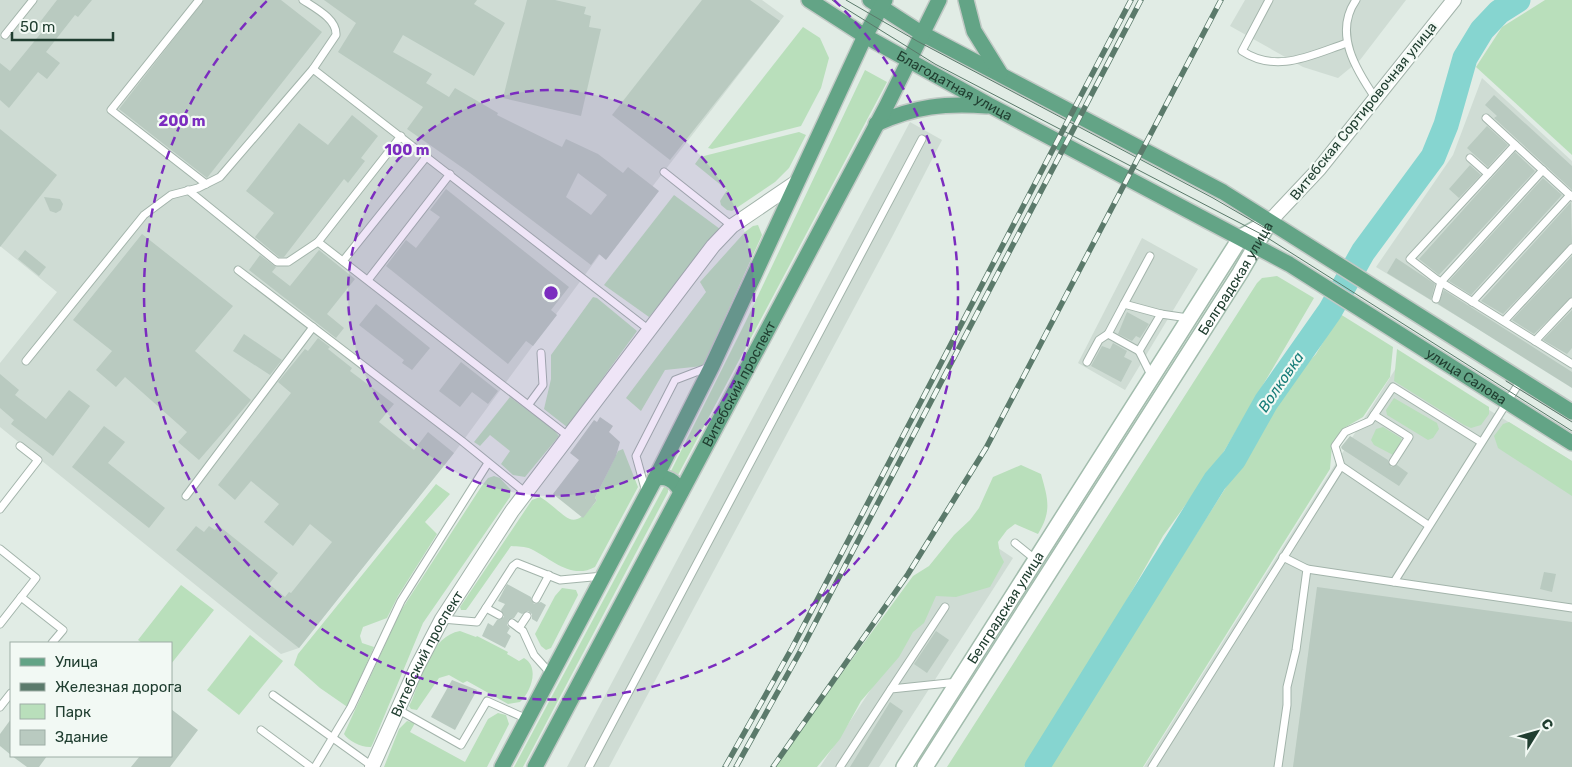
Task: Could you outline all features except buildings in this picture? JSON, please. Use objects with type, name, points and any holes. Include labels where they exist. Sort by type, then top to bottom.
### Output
[{"type":"main road","name":"Благодатная улица","points":[[809,0],[865,36],[991,106],[1241,237]]},
{"type":"main road","name":"Витебский проспект","points":[[535,767],[876,124],[939,0]]},
{"type":"main road","points":[[966,0],[974,31],[1002,76]]},
{"type":"main road","name":"Благодатная улица","points":[[879,2],[921,33],[1223,192],[1270,221]]},
{"type":"main road","points":[[502,767],[655,479],[712,366],[879,2]]},
{"type":"main road","points":[[876,124],[898,114],[924,107],[952,105],[991,106]]},
{"type":"main road","name":"улица Салова","points":[[1270,221],[1572,412]]},
{"type":"main road","points":[[1241,237],[1257,245]]},
{"type":"main road","name":"улица Салова","points":[[1257,245],[1316,280],[1572,442]]},
{"type":"main road","points":[[655,479],[662,477],[671,480],[682,492]]},
{"type":"street","name":"Витебская Сортировочная улица","points":[[1270,221],[1319,169],[1454,0]]},
{"type":"street","name":"Витебский проспект","points":[[372,767],[397,708],[442,619],[526,493],[648,329],[713,246],[732,226],[798,181]]},
{"type":"street","name":"Белградская улица","points":[[904,767],[1151,375],[1241,237],[1270,221]]},
{"type":"street","name":"Белградская улица","points":[[925,767],[1257,245],[1270,221]]},
{"type":"lane","points":[[5,35],[33,0]]},
{"type":"lane","points":[[199,0],[111,110],[206,184]]},
{"type":"lane","points":[[26,361],[144,215],[171,195],[206,184],[220,177],[313,68],[336,34],[337,28],[304,0]]},
{"type":"lane","points":[[1268,0],[1242,51],[1257,60],[1282,62],[1347,43]]},
{"type":"lane","points":[[1356,0],[1349,9],[1346,20],[1347,43],[1353,59],[1376,99]]},
{"type":"lane","points":[[313,68],[648,329]]},
{"type":"lane","points":[[1472,302],[1571,196],[1486,118]]},
{"type":"lane","points":[[188,190],[277,262],[288,262],[318,242],[401,136]]},
{"type":"lane","points":[[589,767],[922,139]]},
{"type":"lane","points":[[1515,145],[1410,258],[1441,282],[1472,302],[1571,361]]},
{"type":"lane","points":[[343,261],[427,156]]},
{"type":"lane","points":[[1470,158],[1488,174]]},
{"type":"lane","points":[[1436,299],[1441,282],[1543,170]]},
{"type":"lane","points":[[664,172],[732,226]]},
{"type":"lane","points":[[368,280],[450,174]]},
{"type":"lane","points":[[318,242],[568,436]]},
{"type":"lane","points":[[1504,321],[1572,248]]},
{"type":"lane","points":[[1087,362],[1099,340],[1108,334],[1150,256]]},
{"type":"lane","points":[[238,270],[526,493]]},
{"type":"lane","points":[[1535,341],[1572,302]]},
{"type":"lane","points":[[1124,304],[1161,314],[1188,318]]},
{"type":"lane","points":[[1139,351],[1161,314]]},
{"type":"lane","points":[[186,496],[313,327]]},
{"type":"lane","points":[[1108,334],[1139,351],[1151,375]]},
{"type":"lane","points":[[529,404],[543,385],[541,353]]},
{"type":"lane","points":[[646,494],[636,456],[675,380],[712,366]]},
{"type":"lane","points":[[1394,582],[1480,442],[1521,380]]},
{"type":"lane","points":[[1428,525],[1341,466],[1335,446],[1345,432],[1370,421],[1393,387],[1480,442]]},
{"type":"lane","points":[[1374,415],[1409,437],[1392,462]]},
{"type":"lane","points":[[0,509],[38,460],[20,446]]},
{"type":"lane","points":[[261,730],[313,767],[333,740],[351,707],[401,601],[488,463]]},
{"type":"lane","points":[[1152,767],[1341,466]]},
{"type":"lane","points":[[1015,543],[1036,560]]},
{"type":"lane","points":[[0,549],[36,578],[0,624]]},
{"type":"lane","points":[[1283,557],[1307,569],[1572,608]]},
{"type":"lane","points":[[442,619],[477,622],[513,566],[517,563],[560,580],[603,576]]},
{"type":"lane","points":[[1278,767],[1287,705],[1287,686],[1296,650],[1307,569]]},
{"type":"lane","points":[[536,599],[549,576]]},
{"type":"lane","points":[[22,597],[63,630],[53,642]]},
{"type":"lane","points":[[840,767],[945,607]]},
{"type":"lane","points":[[486,608],[499,616]]},
{"type":"lane","points":[[519,628],[527,616]]},
{"type":"lane","points":[[512,623],[523,631],[534,654],[551,674]]},
{"type":"lane","points":[[891,689],[958,682]]},
{"type":"lane","points":[[0,707],[10,694]]},
{"type":"lane","points":[[273,695],[372,767]]},
{"type":"lane","points":[[397,708],[461,745],[487,701],[528,719]]},
{"type":"shaded area","points":[[0,0],[762,0],[784,16],[601,253],[454,453],[299,648],[281,654],[0,427],[0,363],[57,292],[0,246]]},
{"type":"shaded area","points":[[1245,0],[1406,0],[1360,60],[1338,78],[1303,67],[1230,26]]},
{"type":"shaded area","points":[[1482,78],[1572,161],[1572,386],[1376,267],[1453,155]]},
{"type":"shaded area","points":[[910,122],[942,140],[892,237],[609,767],[567,767]]},
{"type":"shaded area","points":[[1142,238],[1198,269],[1125,390],[1078,363]]},
{"type":"shaded area","points":[[1403,357],[1572,461],[1572,767],[1144,767]]},
{"type":"shaded area","points":[[974,532],[1013,558],[879,767],[820,767]]},
{"type":"green space","points":[[1545,0],[1572,0],[1572,155],[1476,67],[1502,27]]},
{"type":"green space","points":[[803,27],[820,38],[829,58],[821,88],[801,126],[712,149],[708,148]]},
{"type":"green space","points":[[865,70],[887,82],[678,475],[671,471],[746,321]]},
{"type":"green space","points":[[799,132],[806,135],[789,168],[775,182],[732,211],[727,210],[721,205],[720,201],[727,190],[695,164],[700,157]]},
{"type":"green space","points":[[674,195],[720,229],[649,317],[604,285]]},
{"type":"green space","points":[[758,225],[762,235],[703,366],[665,370],[641,411],[626,398],[706,292],[700,282],[745,232]]},
{"type":"green space","points":[[1277,276],[1314,298],[1223,453],[1163,536],[1120,612],[1024,767],[947,767],[1257,283],[1262,278]]},
{"type":"green space","points":[[593,297],[597,298],[637,331],[567,427],[544,409],[551,379],[551,355]]},
{"type":"green space","points":[[1340,314],[1393,347],[1390,377],[1363,417],[1344,428],[1332,445],[1330,469],[1143,767],[1048,767],[1251,448],[1265,420],[1298,373],[1316,354]]},
{"type":"green space","points":[[1397,349],[1489,407],[1489,414],[1481,425],[1471,428],[1464,425],[1394,381]]},
{"type":"green space","points":[[510,397],[554,430],[559,436],[525,477],[513,475],[501,464],[510,451],[490,435],[480,446],[474,442]]},
{"type":"green space","points":[[1394,398],[1437,423],[1439,429],[1433,438],[1428,440],[1387,415],[1386,410]]},
{"type":"green space","points":[[1509,422],[1572,461],[1572,496],[1498,448],[1494,436],[1503,424]]},
{"type":"green space","points":[[1383,427],[1401,438],[1402,442],[1393,455],[1374,445],[1371,440],[1376,429]]},
{"type":"green space","points":[[623,449],[638,487],[595,567],[578,571],[570,570],[529,548],[511,546],[466,610],[461,610],[460,607],[532,500],[540,497],[569,519],[575,520],[581,517],[597,500],[595,498],[618,451]]},
{"type":"green space","points":[[1021,465],[1041,474],[1047,498],[1047,512],[1038,534],[1015,524],[1007,530],[998,542],[1000,554],[1004,562],[990,587],[956,597],[936,596],[924,623],[913,632],[899,657],[861,701],[840,739],[817,767],[773,767],[913,576],[929,566],[954,535],[970,520],[979,508],[993,477]]},
{"type":"green space","points":[[494,476],[500,478],[511,490],[510,497],[423,623],[371,747],[356,744],[344,734],[400,612],[481,487],[488,478]]},
{"type":"green space","points":[[436,484],[450,494],[425,522],[437,534],[398,596],[387,618],[363,627],[360,636],[362,643],[374,647],[348,706],[346,706],[320,688],[294,665],[298,654]]},
{"type":"green space","points":[[664,487],[668,488],[668,492],[523,767],[514,767]]},
{"type":"green space","points":[[181,585],[214,610],[172,663],[172,642],[141,642],[138,640]]},
{"type":"green space","points":[[562,588],[576,590],[578,595],[551,648],[546,650],[541,646],[535,634],[555,596]]},
{"type":"green space","points":[[460,631],[477,636],[508,652],[507,654],[519,661],[524,658],[529,662],[533,673],[532,680],[528,692],[520,702],[508,704],[467,681],[463,683],[449,675],[439,678],[417,710],[411,709],[409,706],[429,658],[450,634]]},
{"type":"green space","points":[[250,635],[283,661],[239,715],[207,690]]},
{"type":"green space","points":[[498,713],[506,715],[509,724],[487,767],[384,767],[399,729],[407,721],[415,723],[410,732],[465,762],[488,719]]},
{"type":"waterway","name":"Волковка","points":[[1037,767],[1215,481],[1234,459],[1266,402],[1330,311],[1363,252],[1433,157],[1446,125],[1465,58],[1482,30],[1499,12],[1518,0]]},
{"type":"tram line","points":[[832,0],[935,64],[1263,235],[1572,431]]},
{"type":"tram line","points":[[846,0],[917,41],[1213,198],[1268,230]]},
{"type":"tram line","points":[[1506,381],[1572,422]]},
{"type":"railway","points":[[725,767],[792,648],[1131,0]]},
{"type":"railway","points":[[736,767],[801,650],[1141,0]]},
{"type":"railway","points":[[773,767],[908,574],[986,448],[1221,0]]}]
